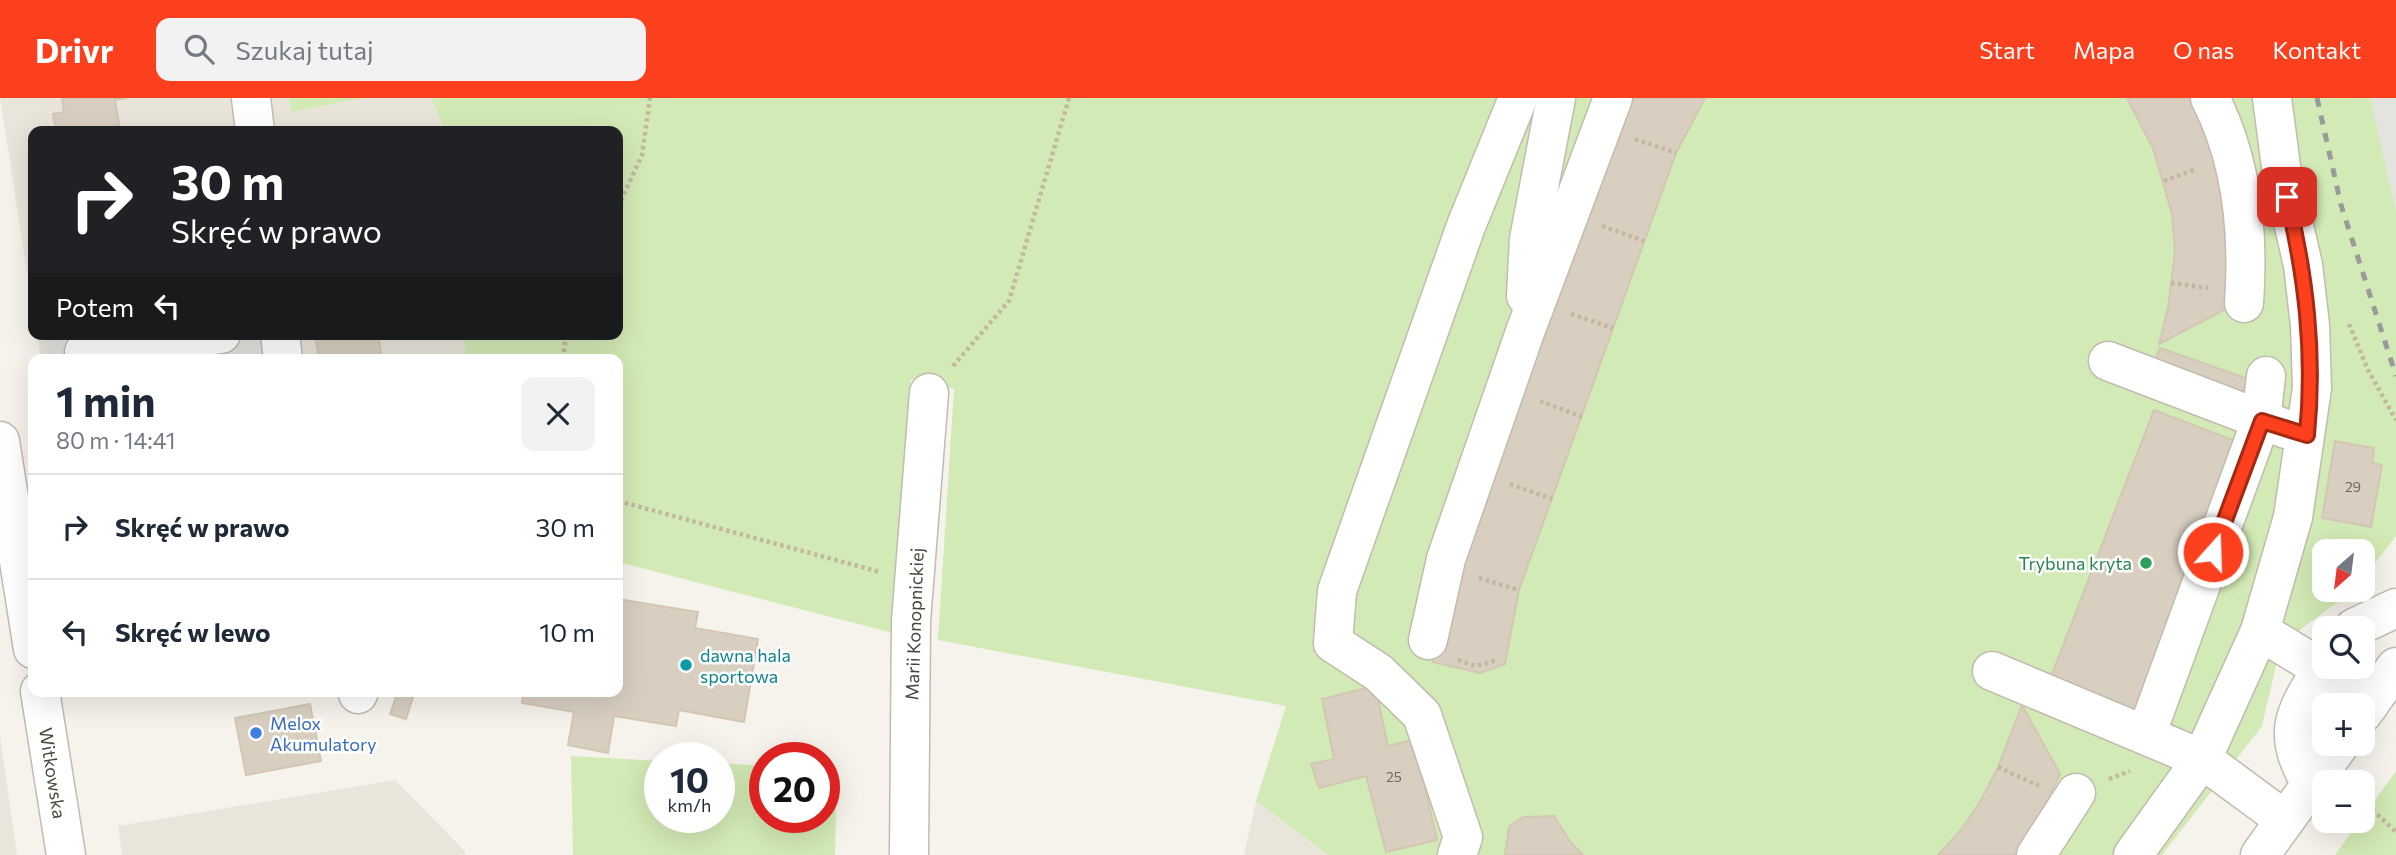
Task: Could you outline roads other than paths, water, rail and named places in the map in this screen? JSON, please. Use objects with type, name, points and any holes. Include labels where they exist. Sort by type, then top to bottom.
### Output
[{"type":"street","points":[[251,98],[254,126]]},
{"type":"street","points":[[1457,855],[1463,837],[1422,715],[1379,673],[1333,643],[1337,591],[1466,226],[1518,98]]},
{"type":"street","points":[[1525,332],[1529,239],[1556,98]]},
{"type":"street","points":[[1440,649],[1446,559],[1525,332],[1613,98]]},
{"type":"street","points":[[2210,98],[2234,162],[2244,207],[2246,264],[2231,296]]},
{"type":"street","points":[[2133,855],[2202,759],[2260,631],[2292,517],[2307,435],[2312,388],[2311,325],[2303,265],[2282,174],[2272,98]]},
{"type":"street","points":[[84,354],[175,340]]},
{"type":"street","points":[[2108,361],[2262,421],[2307,435]]},
{"type":"street","points":[[2146,736],[2262,421],[2266,376]]},
{"type":"street","name":"Marii Konopnickiej","points":[[909,855],[914,581],[929,393]]},
{"type":"street","points":[[0,441],[28,617]]},
{"type":"street","points":[[2375,618],[2396,608]]},
{"type":"street","points":[[2260,631],[2312,661]]},
{"type":"street","points":[[2375,696],[2396,667]]},
{"type":"street","points":[[1992,671],[2202,759],[2285,820]]},
{"type":"street","points":[[2311,784],[2296,759],[2292,731],[2302,701],[2316,679]]},
{"type":"street","points":[[2335,679],[2350,693]]},
{"type":"street","name":"Witkowska","points":[[41,697],[66,855]]},
{"type":"street","points":[[2260,855],[2331,756]]},
{"type":"street","points":[[2036,855],[2058,790]]},
{"type":"railway","points":[[2317,98],[2341,205],[2396,376]]},
{"type":"place","name":"Trybuna kryta","points":[[2146,563]]},
{"type":"place","name":"dawna hala sportowa","points":[[686,665]]},
{"type":"place","name":"Melox Akumulatory","points":[[256,733]]}]
